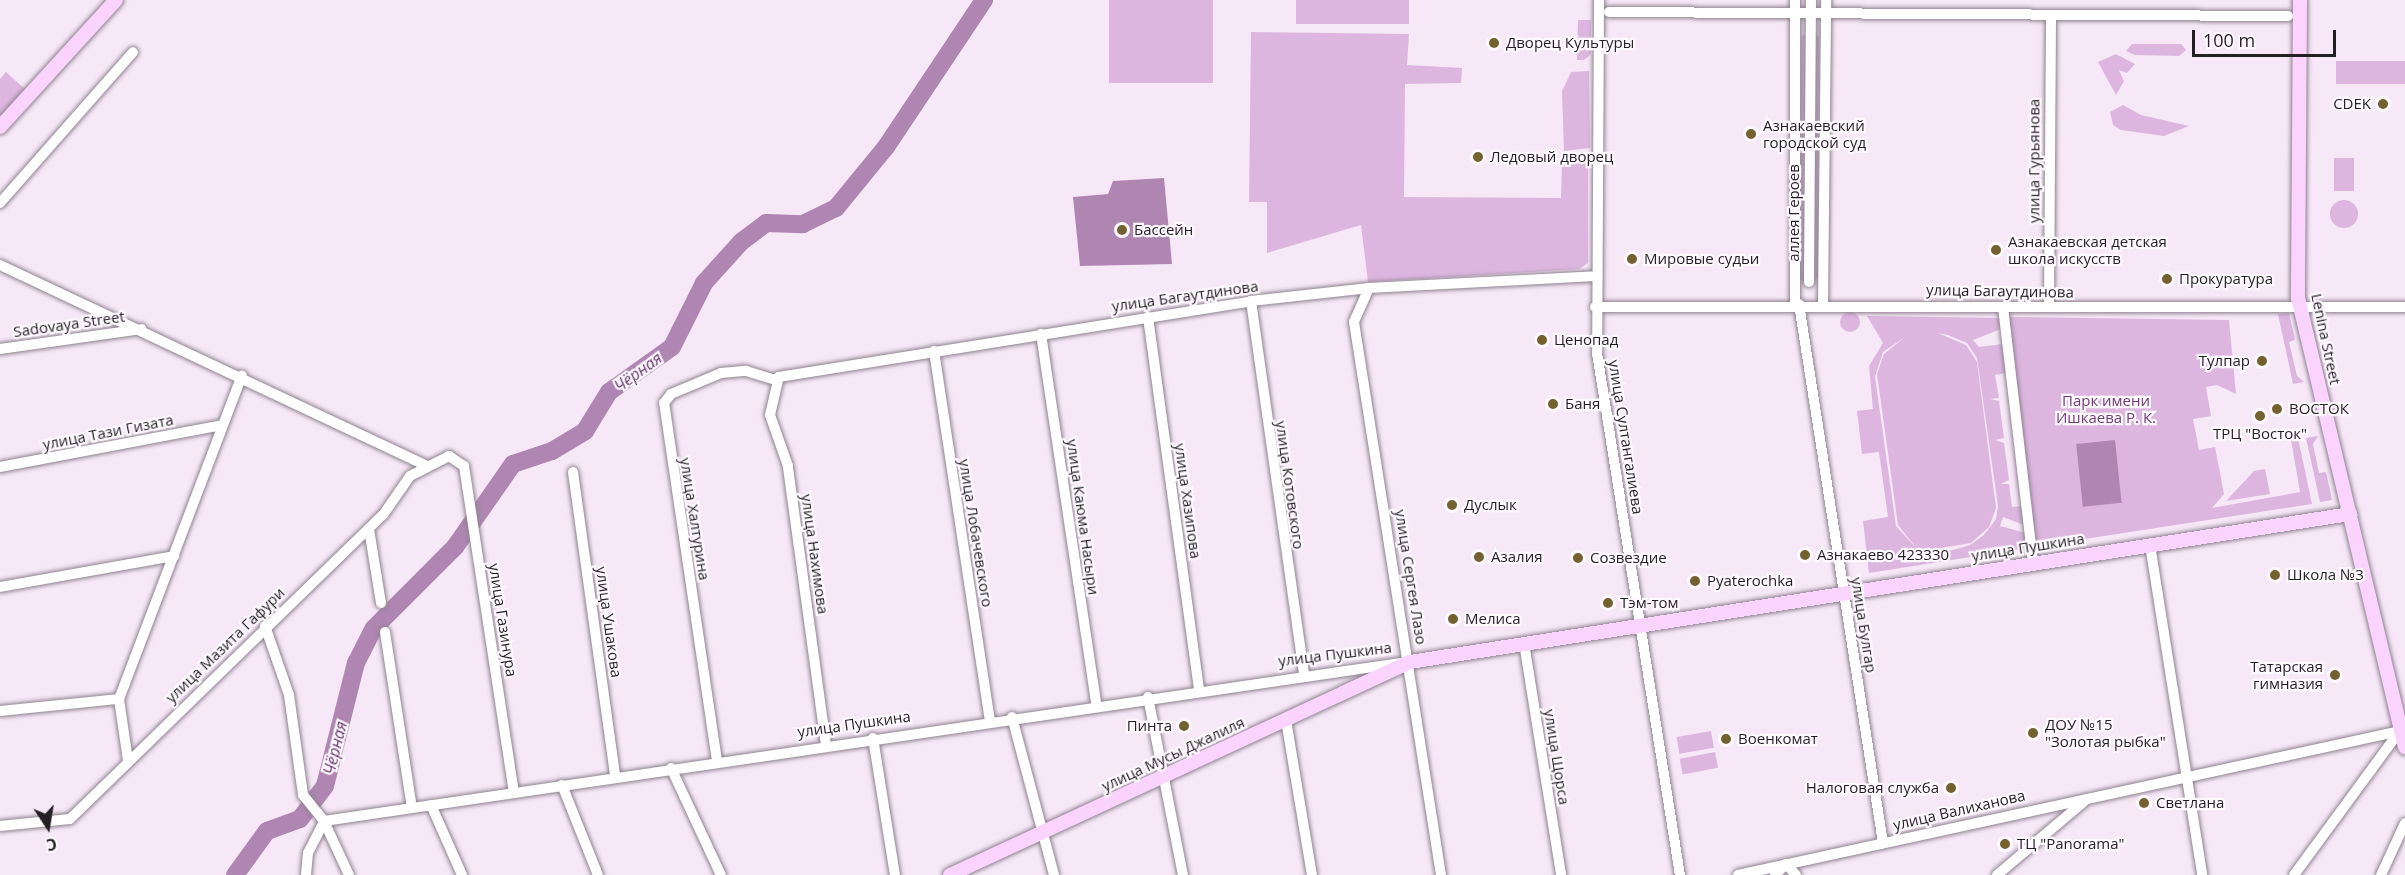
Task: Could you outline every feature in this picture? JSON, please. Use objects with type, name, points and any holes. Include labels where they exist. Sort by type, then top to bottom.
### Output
[{"type":"main road","points":[[0,127],[116,0]]},
{"type":"main road","name":"Lenina Street","points":[[2300,0],[2300,309],[2403,726],[2405,747]]},
{"type":"main road","name":"улица Пушкина","points":[[1410,662],[2350,514]]},
{"type":"main road","name":"улица Мусы Джалиля","points":[[950,875],[1043,834],[1410,662]]},
{"type":"street","name":"улица Султангалиева","points":[[1599,0],[1595,307],[1597,353],[1643,624],[1680,875]]},
{"type":"street","name":"улица Булгар","points":[[1795,0],[1797,304],[1883,843]]},
{"type":"street","points":[[1823,304],[1826,0]]},
{"type":"street","points":[[1609,12],[1794,13],[1811,3],[1826,13],[2288,15]]},
{"type":"street","name":"аллея Героев","points":[[1809,282],[1811,3]]},
{"type":"street","name":"улица Гурьянова","points":[[2049,307],[2051,15]]},
{"type":"street","points":[[1795,40],[1810,29],[1826,41]]},
{"type":"street","points":[[0,202],[133,52]]},
{"type":"street","points":[[0,265],[242,375],[425,465]]},
{"type":"street","name":"улица Багаутдинова","points":[[779,378],[1251,301],[1369,288],[1596,276]]},
{"type":"street","name":"улица Сергея Лазо","points":[[1369,288],[1354,322],[1410,662],[1441,875]]},
{"type":"street","name":"улица Котовского","points":[[1251,301],[1304,674]]},
{"type":"street","name":"улица Багаутдинова","points":[[1595,307],[1823,304],[2300,309],[2405,307]]},
{"type":"street","points":[[2003,307],[2033,563]]},
{"type":"street","name":"улица Хазипова","points":[[1148,317],[1199,689]]},
{"type":"street","name":"Sadovaya Street","points":[[0,349],[142,329]]},
{"type":"street","name":"улица Каюма Насыри","points":[[1041,334],[1096,704]]},
{"type":"street","name":"улица Лобачевского","points":[[934,351],[990,720]]},
{"type":"street","name":"улица Халтурина","points":[[717,761],[664,403],[671,394],[721,373],[746,371],[779,378]]},
{"type":"street","points":[[128,761],[118,699],[242,375]]},
{"type":"street","name":"улица Нахимова","points":[[779,378],[770,415],[788,466],[826,745]]},
{"type":"street","name":"улица Тази Гизата","points":[[0,467],[222,426]]},
{"type":"street","name":"улица Газинура","points":[[425,465],[455,456],[464,466],[514,792]]},
{"type":"street","name":"улица Мазита Гафури","points":[[0,826],[70,819],[265,626],[369,529],[425,465]]},
{"type":"street","name":"улица Ушакова","points":[[573,472],[615,776]]},
{"type":"street","points":[[369,529],[381,603]]},
{"type":"street","points":[[2150,545],[2202,875]]},
{"type":"street","points":[[0,587],[174,556]]},
{"type":"street","points":[[265,626],[289,695],[303,795],[324,821],[349,875]]},
{"type":"street","points":[[385,633],[412,808]]},
{"type":"street","name":"улица Щорса","points":[[1524,643],[1561,875]]},
{"type":"street","name":"улица Пушкина","points":[[324,821],[1096,704],[1304,674],[1410,662]]},
{"type":"street","points":[[1149,697],[1183,875]]},
{"type":"street","points":[[0,711],[118,699]]},
{"type":"street","points":[[1012,717],[1054,875]]},
{"type":"street","points":[[1286,720],[1312,875]]},
{"type":"street","points":[[2294,875],[2403,726]]},
{"type":"street","name":"улица Валиханова","points":[[1738,875],[2403,726]]},
{"type":"street","points":[[873,738],[895,875]]},
{"type":"street","points":[[670,768],[721,875]]},
{"type":"street","points":[[562,785],[598,875]]},
{"type":"street","points":[[1997,875],[2089,796]]},
{"type":"street","points":[[431,805],[462,875]]},
{"type":"street","points":[[306,875],[308,853],[324,821]]},
{"type":"street","points":[[2381,875],[2405,823]]},
{"type":"street","points":[[1775,875],[1785,864],[1796,875]]},
{"type":"green space","points":[[1109,0],[1213,0],[1213,83],[1109,83]]},
{"type":"green space","points":[[1296,0],[1409,0],[1409,24],[1296,24]]},
{"type":"green space","points":[[1578,20],[1591,20],[1591,54],[1584,60],[1577,60]]},
{"type":"green space","points":[[1251,32],[1409,34],[1407,65],[1462,68],[1461,83],[1405,84],[1404,197],[1561,198],[1562,161],[1588,160],[1588,263],[1579,269],[1368,282],[1361,225],[1267,253],[1267,202],[1249,202]]},
{"type":"green space","points":[[1814,33],[1819,37],[1818,278],[1805,282],[1799,278],[1801,36]]},
{"type":"green space","points":[[2132,44],[2181,44],[2186,50],[2179,56],[2135,55],[2126,51]]},
{"type":"green space","points":[[2116,54],[2135,64],[2127,73],[2119,70],[2124,81],[2116,95],[2098,62]]},
{"type":"green space","points":[[2336,61],[2405,61],[2405,84],[2336,84]]},
{"type":"green space","points":[[1589,71],[1590,148],[1564,151],[1562,91],[1571,72]]},
{"type":"green space","points":[[6,72],[26,90],[0,120],[0,79]]},
{"type":"green space","points":[[2123,105],[2141,115],[2189,126],[2164,136],[2121,130],[2113,125],[2110,112]]},
{"type":"green space","points":[[2334,158],[2354,158],[2354,191],[2334,191]]},
{"type":"green space","points":[[2344,200],[2354,204],[2358,214],[2354,224],[2344,228],[2334,224],[2330,214],[2334,204]]},
{"type":"green space","points":[[1850,312],[1857,315],[1860,322],[1857,329],[1850,332],[1843,329],[1840,322],[1843,315]]},
{"type":"green space","points":[[2289,313],[2295,340],[2289,342],[2297,376],[2304,382],[2293,384],[2278,314]]},
{"type":"green space","points":[[1867,316],[2000,318],[2001,329],[1973,340],[1979,347],[2003,344],[2006,373],[1995,375],[1999,398],[1990,399],[1999,401],[2004,438],[1995,440],[2004,443],[2009,480],[2001,484],[2009,484],[2012,507],[2022,506],[2024,525],[2003,517],[2000,526],[2026,533],[2028,548],[1869,573],[1863,521],[1888,517],[1879,452],[1862,454],[1857,411],[1873,409],[1869,366],[1883,343]],"holes":[[[1938,333],[1967,343],[1977,358],[1998,506],[1996,519],[1984,535],[1970,545],[1938,553],[1923,551],[1971,543],[1989,527],[1996,508],[1977,362],[1966,345]],[[1905,337],[1884,354],[1877,374],[1898,525],[1917,549],[1896,526],[1875,377],[1883,352]]]},
{"type":"green space","name":"Парк имени Ишкаева Р. К.","points":[[2007,317],[2229,320],[2236,394],[2217,385],[2206,387],[2211,416],[2193,419],[2199,450],[2215,447],[2224,494],[2212,508],[2300,492],[2290,434],[2297,433],[2312,504],[2033,547]]},
{"type":"green space","points":[[2318,436],[2313,444],[2319,473],[2326,472],[2332,500],[2320,502],[2306,438]]},
{"type":"green space","points":[[2265,469],[2270,494],[2226,501],[2254,471]]},
{"type":"green space","points":[[1711,731],[1714,748],[1679,754],[1677,737]]},
{"type":"green space","points":[[1715,752],[1718,768],[1683,775],[1680,759]]},
{"type":"shaded area","name":"Бассейн","points":[[1164,178],[1172,264],[1080,266],[1073,197],[1108,194],[1113,181]]},
{"type":"shaded area","points":[[2115,440],[2122,503],[2083,507],[2076,444]]},
{"type":"waterway","name":"Чёрная","points":[[235,875],[267,831],[300,819],[325,786],[356,663],[374,628],[455,547],[513,464],[552,451],[585,431],[609,392],[672,347],[704,283],[741,242],[766,223],[803,224],[836,208],[886,147],[984,0]]},
{"type":"place","name":"Дворец Культуры","points":[[1494,43]]},
{"type":"place","name":"CDEK","points":[[2383,104]]},
{"type":"place","name":"Азнакаевский городской суд","points":[[1751,134]]},
{"type":"place","name":"Ледовый дворец","points":[[1478,157]]},
{"type":"place","name":"Бассейн","points":[[1122,230]]},
{"type":"place","name":"Азнакаевская детская школа искусств","points":[[1996,250]]},
{"type":"place","name":"Мировые судьи","points":[[1632,259]]},
{"type":"place","name":"Прокуратура","points":[[2167,279]]},
{"type":"place","name":"Ценопад","points":[[1542,340]]},
{"type":"place","name":"Тулпар","points":[[2262,361]]},
{"type":"place","name":"Баня","points":[[1553,404]]},
{"type":"place","name":"ВОСТОК","points":[[2277,409]]},
{"type":"place","name":"ТРЦ \"Восток\"","points":[[2260,416]]},
{"type":"place","name":"Дуслык","points":[[1452,505]]},
{"type":"place","name":"Азнакаево 423330","points":[[1805,555]]},
{"type":"place","name":"Азалия","points":[[1479,557]]},
{"type":"place","name":"Созвездие","points":[[1578,558]]},
{"type":"place","name":"Школа №3","points":[[2275,575]]},
{"type":"place","name":"Pyaterochka","points":[[1695,581]]},
{"type":"place","name":"Тэм-том","points":[[1608,603]]},
{"type":"place","name":"Мелиса","points":[[1453,619]]},
{"type":"place","name":"Татарская гимназия","points":[[2335,675]]},
{"type":"place","name":"Пинта","points":[[1184,726]]},
{"type":"place","name":"ДОУ №15 \"Золотая рыбка\"","points":[[2033,733]]},
{"type":"place","name":"Военкомат","points":[[1726,739]]},
{"type":"place","name":"Налоговая служба","points":[[1951,788]]},
{"type":"place","name":"Светлана","points":[[2144,803]]},
{"type":"place","name":"ТЦ \"Panorama\"","points":[[2005,844]]}]
